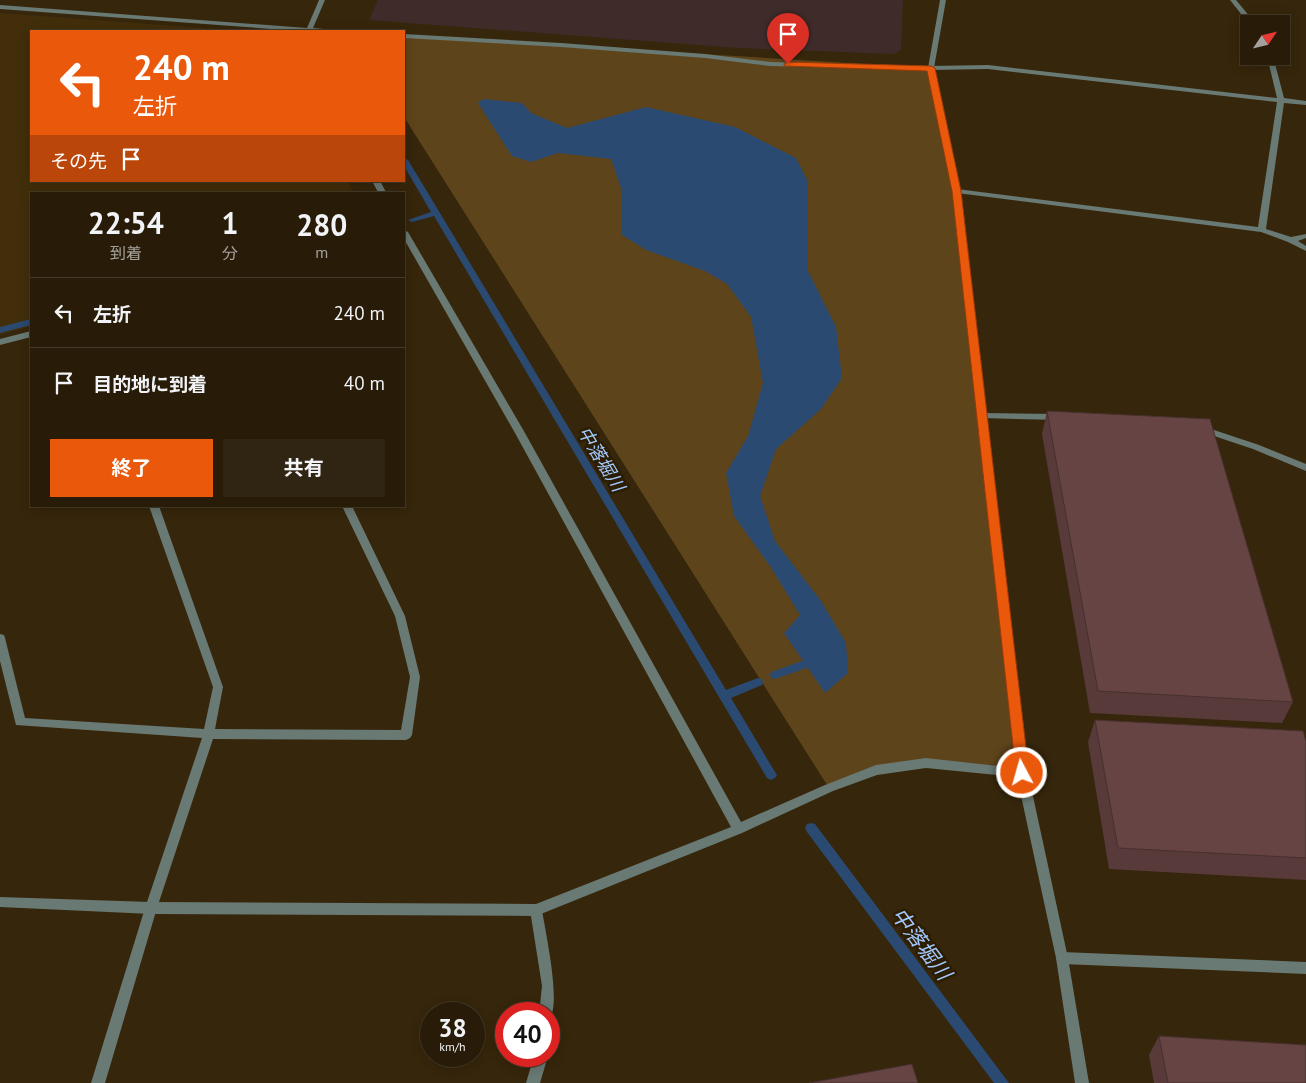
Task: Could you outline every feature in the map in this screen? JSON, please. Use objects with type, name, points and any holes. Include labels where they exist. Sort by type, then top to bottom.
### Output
[{"type":"street","points":[[309,30],[322,0]]},
{"type":"street","points":[[943,0],[931,68],[957,191],[1022,773],[1062,958],[1082,1083]]},
{"type":"street","points":[[1233,0],[1246,15]]},
{"type":"street","points":[[0,7],[296,30]]},
{"type":"street","points":[[405,36],[705,56],[770,64],[931,68],[988,67],[1306,103]]},
{"type":"street","points":[[1262,230],[1281,100],[1272,65]]},
{"type":"street","points":[[957,191],[1262,230],[1290,240],[1306,249]]},
{"type":"street","points":[[405,236],[520,433],[738,829]]},
{"type":"street","points":[[1290,240],[1306,236]]},
{"type":"street","points":[[0,342],[30,334]]},
{"type":"street","points":[[982,416],[1070,418]]},
{"type":"street","points":[[1193,426],[1256,446],[1306,468]]},
{"type":"street","points":[[98,1083],[152,908],[209,734],[218,687],[154,507]]},
{"type":"street","points":[[0,638],[20,722],[209,734],[406,735],[415,677],[400,616],[347,507]]},
{"type":"street","points":[[0,902],[152,908],[536,910],[738,829],[829,788],[876,770],[926,763],[1022,773]]},
{"type":"street","points":[[536,910],[548,986],[547,1002]]},
{"type":"street","points":[[1062,958],[1306,968]]},
{"type":"street","points":[[533,1083],[538,1067]]},
{"type":"shaded area","points":[[378,0],[903,0],[901,50],[894,54],[738,48],[369,20]]},
{"type":"shaded area","points":[[0,13],[230,30],[30,30],[30,182],[348,182],[353,192],[30,192],[30,326],[0,335]]},
{"type":"shaded area","points":[[405,36],[931,68],[957,191],[1022,773],[926,763],[876,770],[829,788],[405,119]]},
{"type":"water","points":[[483,99],[522,103],[531,113],[567,128],[646,107],[735,127],[796,158],[808,182],[807,269],[836,327],[842,378],[821,409],[776,449],[760,496],[775,541],[821,601],[846,643],[848,673],[825,693],[784,633],[800,615],[770,566],[734,516],[726,473],[748,436],[763,383],[751,317],[727,284],[705,271],[646,250],[622,235],[621,188],[611,159],[558,153],[531,162],[512,156],[478,103]]},
{"type":"building","points":[[1047,411],[1210,419],[1293,702],[1098,691]]},
{"type":"building","points":[[1095,720],[1303,731],[1306,741],[1306,858],[1118,848]]},
{"type":"building","points":[[1159,1036],[1306,1045],[1306,1083],[1168,1083]]},
{"type":"building","points":[[912,1064],[918,1083],[809,1083]]},
{"type":"waterway","name":"中落堀川","points":[[405,162],[436,213]]},
{"type":"waterway","points":[[412,220],[436,213]]},
{"type":"waterway","name":"中落堀川","points":[[436,213],[724,696]]},
{"type":"waterway","points":[[0,330],[30,322]]},
{"type":"waterway","points":[[775,675],[805,664]]},
{"type":"waterway","points":[[724,696],[758,682]]},
{"type":"waterway","name":"中落堀川","points":[[724,696],[771,775]]},
{"type":"waterway","name":"中落堀川","points":[[811,828],[1002,1083]]},
{"type":"route","points":[[788,64],[931,68],[957,191],[1022,773]]}]
